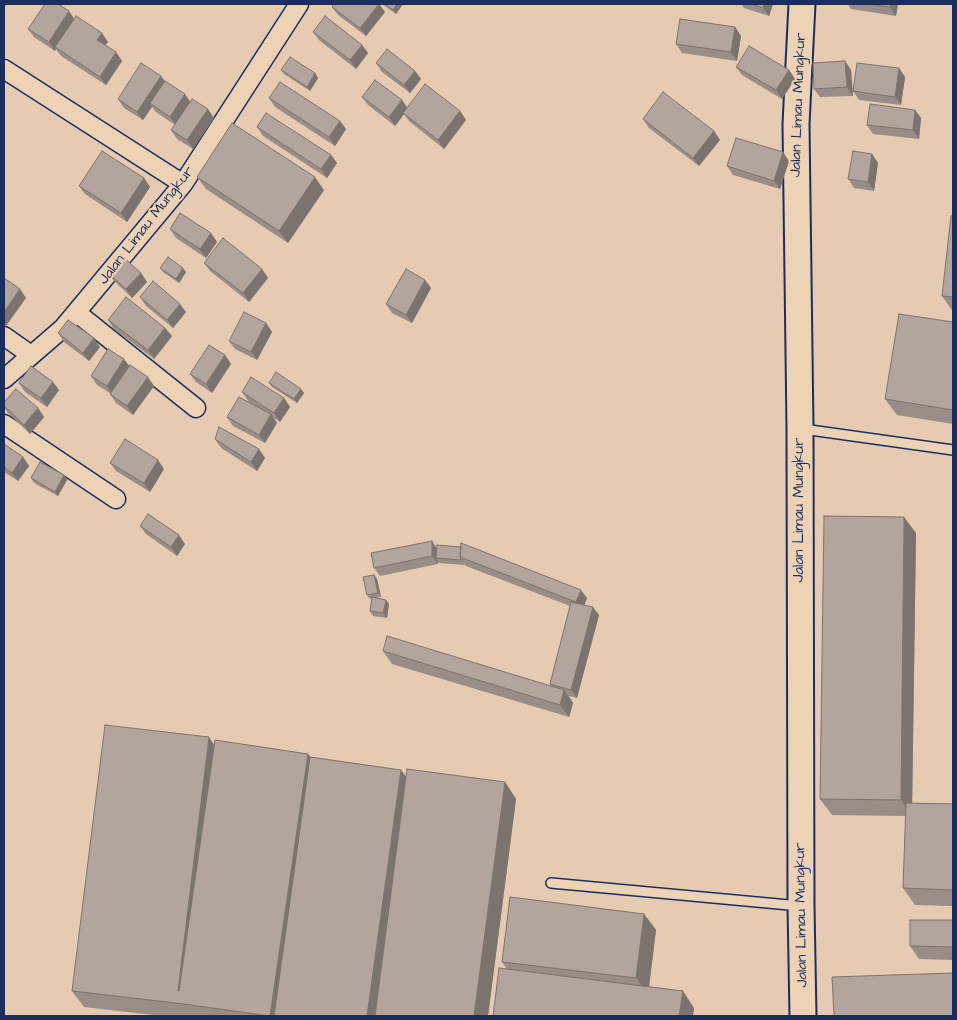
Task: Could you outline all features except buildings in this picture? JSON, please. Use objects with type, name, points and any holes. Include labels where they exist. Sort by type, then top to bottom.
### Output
[{"type":"street","name":"Jalan Limau Mungkur","points":[[4,379],[63,328],[77,313],[183,184],[299,4]]},
{"type":"street","name":"Jalan Limau Mungkur","points":[[802,4],[796,124],[800,428],[803,1016]]},
{"type":"street","points":[[4,69],[183,184]]},
{"type":"street","points":[[77,313],[196,408]]},
{"type":"street","points":[[4,336],[32,355]]},
{"type":"street","points":[[4,424],[116,499]]},
{"type":"lane","points":[[800,428],[953,450]]},
{"type":"lane","points":[[551,883],[801,906]]}]
